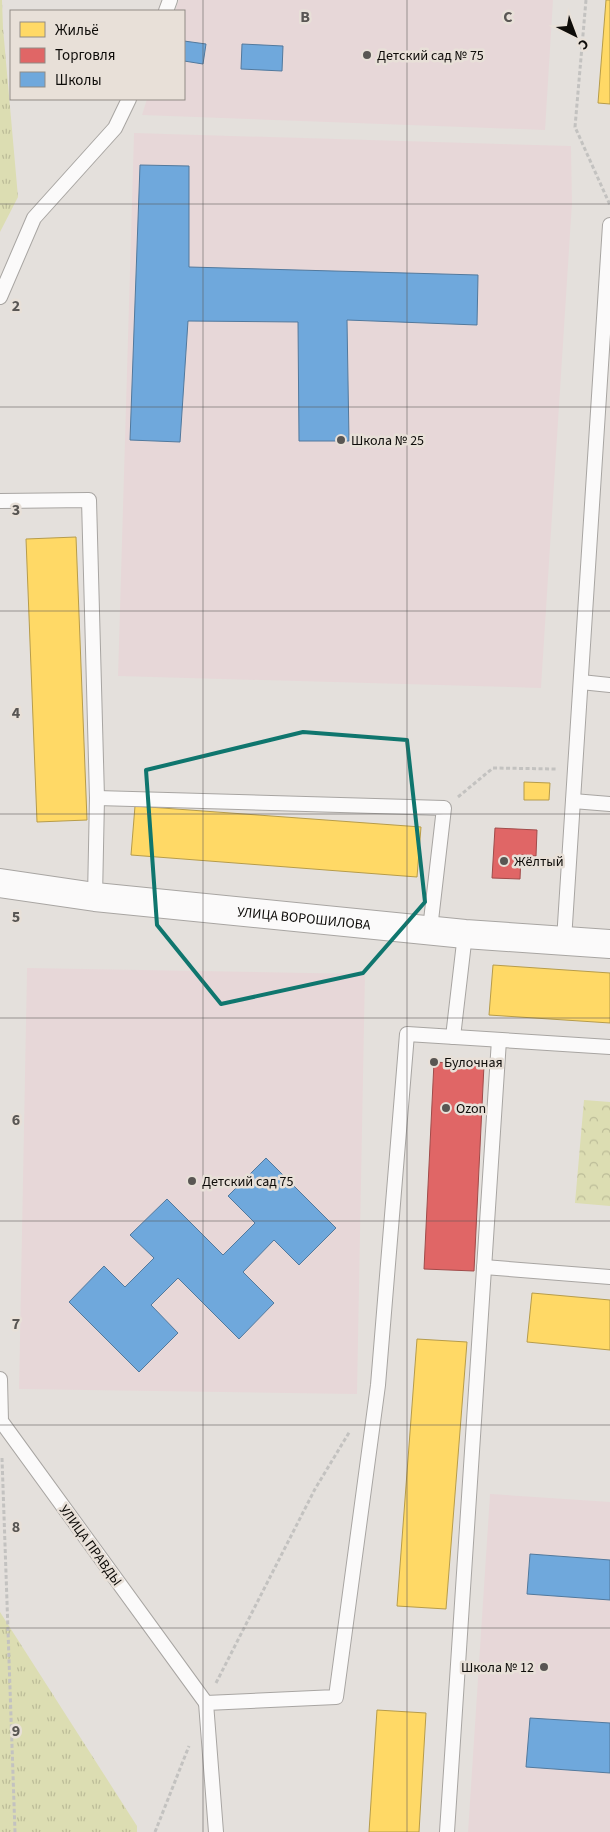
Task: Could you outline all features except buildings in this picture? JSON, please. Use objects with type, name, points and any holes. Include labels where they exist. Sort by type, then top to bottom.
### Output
[{"type":"street","name":"УЛИЦА ВОРОШИЛОВА","points":[[0,883],[95,897],[465,934],[610,944]]},
{"type":"lane","points":[[0,297],[34,218],[116,128],[129,100]]},
{"type":"lane","points":[[564,940],[572,801],[606,368],[610,226]]},
{"type":"lane","points":[[0,501],[89,500],[97,798],[95,897]]},
{"type":"lane","points":[[581,682],[610,685]]},
{"type":"lane","points":[[97,798],[444,808],[430,929]]},
{"type":"lane","points":[[572,801],[610,804]]},
{"type":"lane","points":[[452,1037],[465,934]]},
{"type":"lane","points":[[216,1832],[206,1703],[336,1697],[378,1385],[407,1034],[610,1047]]},
{"type":"lane","points":[[447,1832],[499,1040]]},
{"type":"lane","points":[[484,1266],[610,1277]]},
{"type":"lane","points":[[0,1379],[0,1421]]},
{"type":"lane","name":"УЛИЦА ПРАВДЫ","points":[[0,1421],[206,1703]]},
{"type":"path","points":[[586,0],[575,128],[610,206]]},
{"type":"path","points":[[444,808],[493,768],[575,769]]},
{"type":"path","points":[[0,1421],[15,1832]]},
{"type":"path","points":[[206,1703],[315,1489],[354,1425]]},
{"type":"path","points":[[155,1832],[191,1740]]},
{"type":"highlighted area","points":[[303,732],[407,740],[425,902],[363,973],[221,1004],[157,925],[146,770]]},
{"type":"shaded area","name":"Детский сад № 75","points":[[179,0],[553,0],[545,130],[142,115],[147,100],[185,100],[185,10],[175,10]]},
{"type":"shaded area","name":"Школа № 25","points":[[134,133],[571,146],[572,203],[541,688],[118,676]]},
{"type":"shaded area","name":"Детский сад 75","points":[[27,968],[365,974],[357,1394],[19,1389]]},
{"type":"shaded area","name":"Школа № 12","points":[[490,1494],[610,1502],[610,1832],[468,1832]]},
{"type":"green space","points":[[0,0],[2,0],[18,197],[0,232]]},
{"type":"green space","points":[[584,1100],[610,1102],[610,1206],[575,1203]]},
{"type":"green space","points":[[0,1612],[137,1826],[137,1832],[0,1832]]},
{"type":"place","name":"Детский сад № 75","points":[[367,55]]},
{"type":"place","name":"Школа № 25","points":[[341,440]]},
{"type":"place","name":"Жёлтый","points":[[504,861]]},
{"type":"place","name":"Булочная","points":[[434,1062]]},
{"type":"place","name":"Ozon","points":[[446,1108]]},
{"type":"place","name":"Детский сад 75","points":[[192,1181]]},
{"type":"place","name":"Школа № 12","points":[[544,1667]]}]
